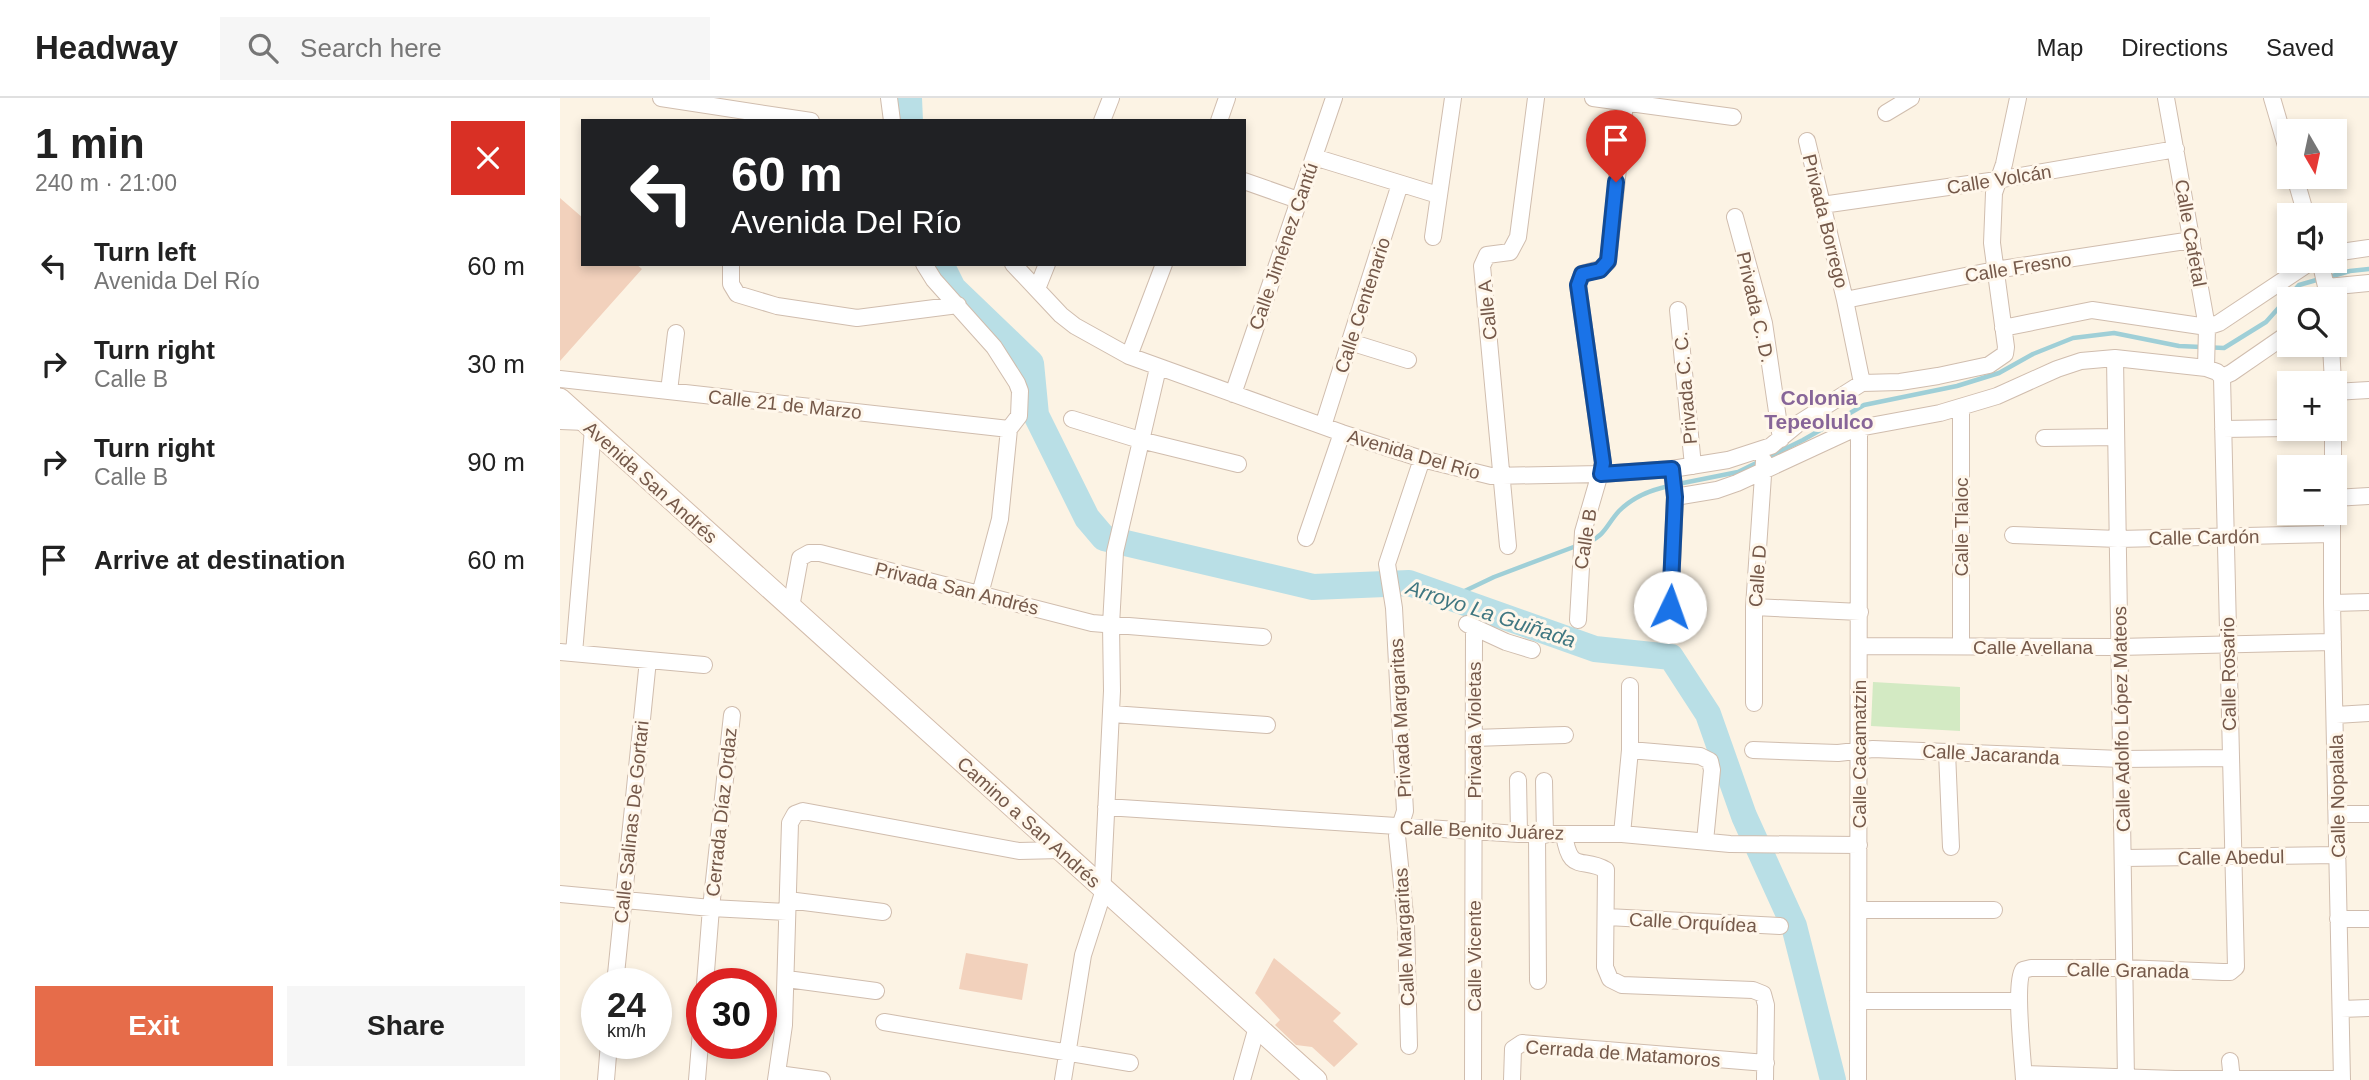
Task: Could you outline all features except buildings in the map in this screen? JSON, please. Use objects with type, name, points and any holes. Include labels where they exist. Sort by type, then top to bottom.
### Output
[{"type":"main road","name":"Avenida San Andrés","points":[[560,399],[741,565]]},
{"type":"main road","name":"Camino a San Andrés","points":[[741,565],[1103,887],[1257,1027],[1299,1072],[1316,1080]]},
{"type":"street","points":[[661,98],[796,119]]},
{"type":"street","points":[[889,98],[892,119]]},
{"type":"street","points":[[1103,119],[1111,98]]},
{"type":"street","points":[[1220,119],[1227,98]]},
{"type":"street","name":"Calle Jiménez Cantú","points":[[1233,394],[1334,98]]},
{"type":"street","points":[[1433,237],[1453,98]]},
{"type":"street","name":"Calle A","points":[[1507,546],[1503,477],[1482,266],[1488,255],[1510,252],[1518,237],[1536,98]]},
{"type":"street","points":[[1592,98],[1733,117]]},
{"type":"street","points":[[1886,113],[1911,98]]},
{"type":"street","points":[[2018,98],[2004,164],[1994,193],[1992,243],[2003,328],[2092,310],[2207,331],[2322,276],[2369,283]]},
{"type":"street","name":"Calle Cafetal","points":[[2166,98],[2207,331],[2207,363]]},
{"type":"street","points":[[2272,98],[2278,119]]},
{"type":"street","name":"Calle B","points":[[1578,620],[1583,532],[1603,463],[1578,285],[1582,274],[1600,270],[1608,261],[1625,103]]},
{"type":"street","name":"Privada Borrego","points":[[1807,141],[1862,383]]},
{"type":"street","name":"Calle Volcán","points":[[1822,205],[1997,180],[2176,149]]},
{"type":"street","points":[[1314,156],[1438,195]]},
{"type":"street","points":[[1246,182],[1298,200]]},
{"type":"street","name":"Calle Centenario","points":[[1323,426],[1400,184]]},
{"type":"street","name":"Privada C. D.","points":[[1735,217],[1764,323],[1781,439]]},
{"type":"street","name":"Calle Fresno","points":[[1845,300],[1995,270],[2192,240]]},
{"type":"street","points":[[2347,251],[2369,248]]},
{"type":"street","points":[[732,266],[730,275],[733,289],[744,297],[777,306],[856,318],[958,305]]},
{"type":"street","points":[[924,266],[994,347],[1017,383],[1019,416],[1009,429],[1000,519],[981,594]]},
{"type":"street","name":"Avenida Del Río","points":[[1015,266],[1075,327],[1129,356],[1422,459],[1503,477],[1601,474],[1674,485],[1693,466],[1764,460],[1781,439],[1819,409],[1862,383],[1920,380],[1989,365],[2005,354],[2003,328]]},
{"type":"street","points":[[1037,289],[1046,266]]},
{"type":"street","points":[[1129,356],[1163,266]]},
{"type":"street","name":"Privada C. C.","points":[[1678,310],[1693,466]]},
{"type":"street","points":[[668,391],[677,333]]},
{"type":"street","points":[[1669,635],[1674,485],[1717,490],[1751,477],[1764,460],[1859,428],[1940,413],[1997,396],[2081,361],[2115,358],[2207,363],[2222,377],[2277,341]]},
{"type":"street","points":[[1350,342],[1408,360]]},
{"type":"street","name":"Calle Adolfo López Mateos","points":[[2115,358],[2126,1079]]},
{"type":"street","points":[[1063,1080],[1083,955],[1101,904],[1103,887],[1112,714],[1111,625],[1115,552],[1158,368]]},
{"type":"street","name":"Calle Rosario","points":[[2222,377],[2232,857],[2237,963],[2233,971]]},
{"type":"street","name":"Calle 21 de Marzo","points":[[560,379],[1009,429]]},
{"type":"street","points":[[2347,391],[2369,390]]},
{"type":"street","name":"Calle Tlaloc","points":[[1961,407],[1961,646]]},
{"type":"street","points":[[1072,419],[1140,440],[1238,464]]},
{"type":"street","points":[[560,421],[589,426],[564,654],[704,665]]},
{"type":"street","name":"Calle Cacamatzin","points":[[1858,1080],[1859,428]]},
{"type":"street","points":[[2223,429],[2277,428]]},
{"type":"street","points":[[1306,538],[1342,433]]},
{"type":"street","points":[[2044,438],[2116,438]]},
{"type":"street","name":"Privada Margaritas","points":[[1400,828],[1405,811],[1393,603],[1387,565],[1422,459]]},
{"type":"street","name":"Calle D","points":[[1754,703],[1754,607],[1764,460]]},
{"type":"street","points":[[2347,497],[2369,496]]},
{"type":"street","name":"Calle Nopalala","points":[[2332,525],[2342,1079]]},
{"type":"street","name":"Calle Cardón","points":[[2013,536],[2118,539],[2332,534]]},
{"type":"street","name":"Privada San Andrés","points":[[791,607],[798,565],[803,554],[820,553],[1092,623],[1263,637]]},
{"type":"street","points":[[2332,603],[2369,602]]},
{"type":"street","points":[[1754,607],[1860,612]]},
{"type":"street","name":"Privada Violetas","points":[[1474,831],[1471,627],[1532,650]]},
{"type":"street","name":"Calle Avellana","points":[[1860,646],[2118,647],[2333,642]]},
{"type":"street","name":"Calle Salinas De Gortari","points":[[617,968],[648,660]]},
{"type":"street","points":[[1622,834],[1630,750],[1630,685]]},
{"type":"street","points":[[2336,715],[2369,713]]},
{"type":"street","points":[[1112,714],[1267,725]]},
{"type":"street","name":"Cerrada Díaz Ordaz","points":[[706,968],[710,908],[732,715]]},
{"type":"street","points":[[1474,738],[1565,734]]},
{"type":"street","points":[[1630,750],[1700,755],[1710,761],[1712,770],[1705,842]]},
{"type":"street","name":"Calle Jacaranda","points":[[1753,750],[1838,753],[1857,750],[1947,752],[2121,759],[2230,758]]},
{"type":"street","points":[[1947,752],[1951,847]]},
{"type":"street","points":[[1518,780],[1519,834]]},
{"type":"street","points":[[1538,981],[1544,781]]},
{"type":"street","name":"Calle Benito Juárez","points":[[1106,807],[1400,828],[1541,835],[1622,834],[1742,845],[1859,845]]},
{"type":"street","points":[[822,1080],[777,1077],[787,979],[790,823],[795,814],[803,811],[1019,851],[1061,850]]},
{"type":"street","points":[[2338,814],[2369,814]]},
{"type":"street","name":"Calle Margaritas","points":[[1400,828],[1397,836],[1406,925],[1409,1046]]},
{"type":"street","name":"Calle Vicente","points":[[1473,1080],[1474,831]]},
{"type":"street","name":"Calle Orquídea","points":[[1564,834],[1568,852],[1574,860],[1581,865],[1599,866],[1606,870],[1605,967],[1610,979],[1622,985],[1753,990],[1763,994],[1766,1005],[1766,1063]]},
{"type":"street","name":"Calle Abedul","points":[[2124,858],[2338,855]]},
{"type":"street","points":[[560,894],[710,908],[788,906],[883,912]]},
{"type":"street","points":[[1858,910],[1994,910]]},
{"type":"street","name":"Calle Orquídea","points":[[1607,917],[1780,926]]},
{"type":"street","points":[[2338,919],[2369,919]]},
{"type":"street","name":"Calle Granada","points":[[2019,1000],[2019,978],[2023,970],[2031,968],[2233,971]]},
{"type":"street","points":[[787,979],[876,991]]},
{"type":"street","points":[[1858,1001],[2019,1000],[2024,1077],[2342,1079]]},
{"type":"street","points":[[2341,1009],[2369,1008]]},
{"type":"street","points":[[884,1022],[1130,1063]]},
{"type":"street","points":[[1241,1080],[1257,1027]]},
{"type":"street","name":"Cerrada de Matamoros","points":[[1512,1080],[1513,1049],[1522,1043],[1766,1063]]},
{"type":"street","points":[[606,1080],[608,1059]]},
{"type":"street","points":[[697,1080],[699,1059]]},
{"type":"street","points":[[2230,1061],[2232,1080]]},
{"type":"street","points":[[1765,1080],[1766,1063]]},
{"type":"green space","points":[[1873,682],[1960,687],[1960,731],[1871,726]]},
{"type":"waterway","name":"Arroyo La Guiñada","points":[[909,98],[910,119]]},
{"type":"waterway","name":"Arroyo La Guiñada","points":[[942,266],[953,288],[1031,363],[1036,415],[1087,518],[1104,538],[1313,587],[1409,583],[1595,649],[1671,657],[1708,714],[1744,816],[1794,926],[1833,1080]]},
{"type":"waterway","points":[[2329,277],[2369,269]]},
{"type":"waterway","points":[[1678,484],[1738,472],[1803,440],[1864,405],[1957,386],[1999,373],[2033,354],[2073,338],[2114,333],[2179,346],[2224,348],[2266,322],[2299,285],[2320,279]]},
{"type":"waterway","points":[[1588,542],[1602,533],[1619,511],[1630,502],[1669,486]]},
{"type":"waterway","points":[[1450,598],[1494,577],[1579,545]]},
{"type":"district","name":"Colonia Tepeolulco","points":[[1819,410]]},
{"type":"route","points":[[1616,182],[1608,261],[1600,270],[1582,274],[1578,285],[1603,463],[1601,474],[1672,469],[1675,497],[1670,607]]}]
